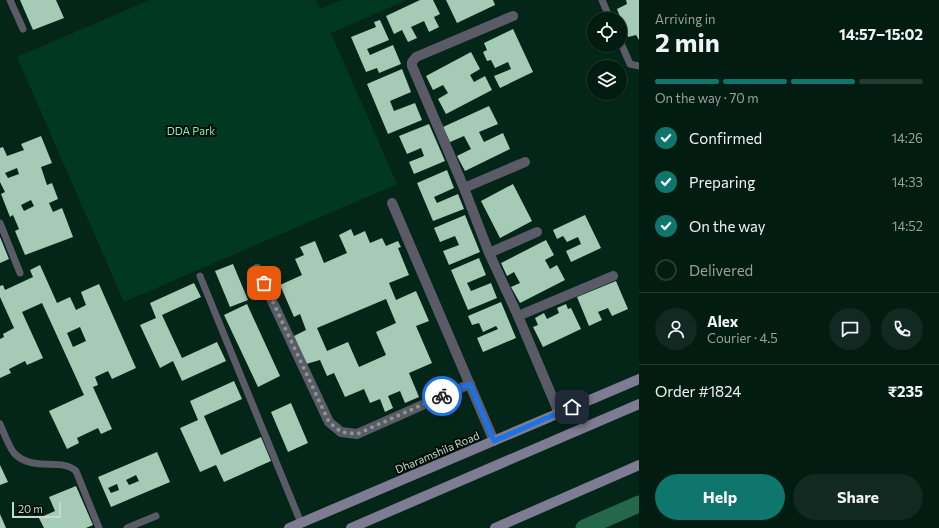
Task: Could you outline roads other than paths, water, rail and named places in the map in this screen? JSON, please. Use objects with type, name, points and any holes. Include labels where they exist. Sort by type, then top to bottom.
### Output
[{"type":"street","points":[[513,16],[416,57],[412,62],[412,66],[464,188],[489,253],[518,316],[558,413]]},
{"type":"street","points":[[464,188],[525,162]]},
{"type":"street","points":[[392,203],[494,441]]},
{"type":"street","points":[[489,253],[537,232]]},
{"type":"street","points":[[257,269],[329,422],[341,432],[357,434],[470,384]]},
{"type":"street","points":[[518,316],[613,276]]},
{"type":"street","name":"Dharamshila Road","points":[[290,528],[639,379]]},
{"type":"street","points":[[351,528],[639,404]]},
{"type":"street","points":[[495,528],[639,465]]},
{"type":"lane","points":[[10,0],[23,29]]},
{"type":"lane","points":[[602,0],[607,12]]},
{"type":"lane","points":[[625,52],[630,64],[639,66]]},
{"type":"lane","points":[[0,223],[20,273]]},
{"type":"lane","points":[[200,276],[300,523]]},
{"type":"lane","points":[[0,424],[13,452],[19,456],[36,464],[65,466],[73,468],[76,471],[99,528]]},
{"type":"lane","points":[[127,528],[156,516]]},
{"type":"waterway","points":[[584,528],[639,504]]},
{"type":"park label","name":"DDA Park","points":[[191,130]]}]
